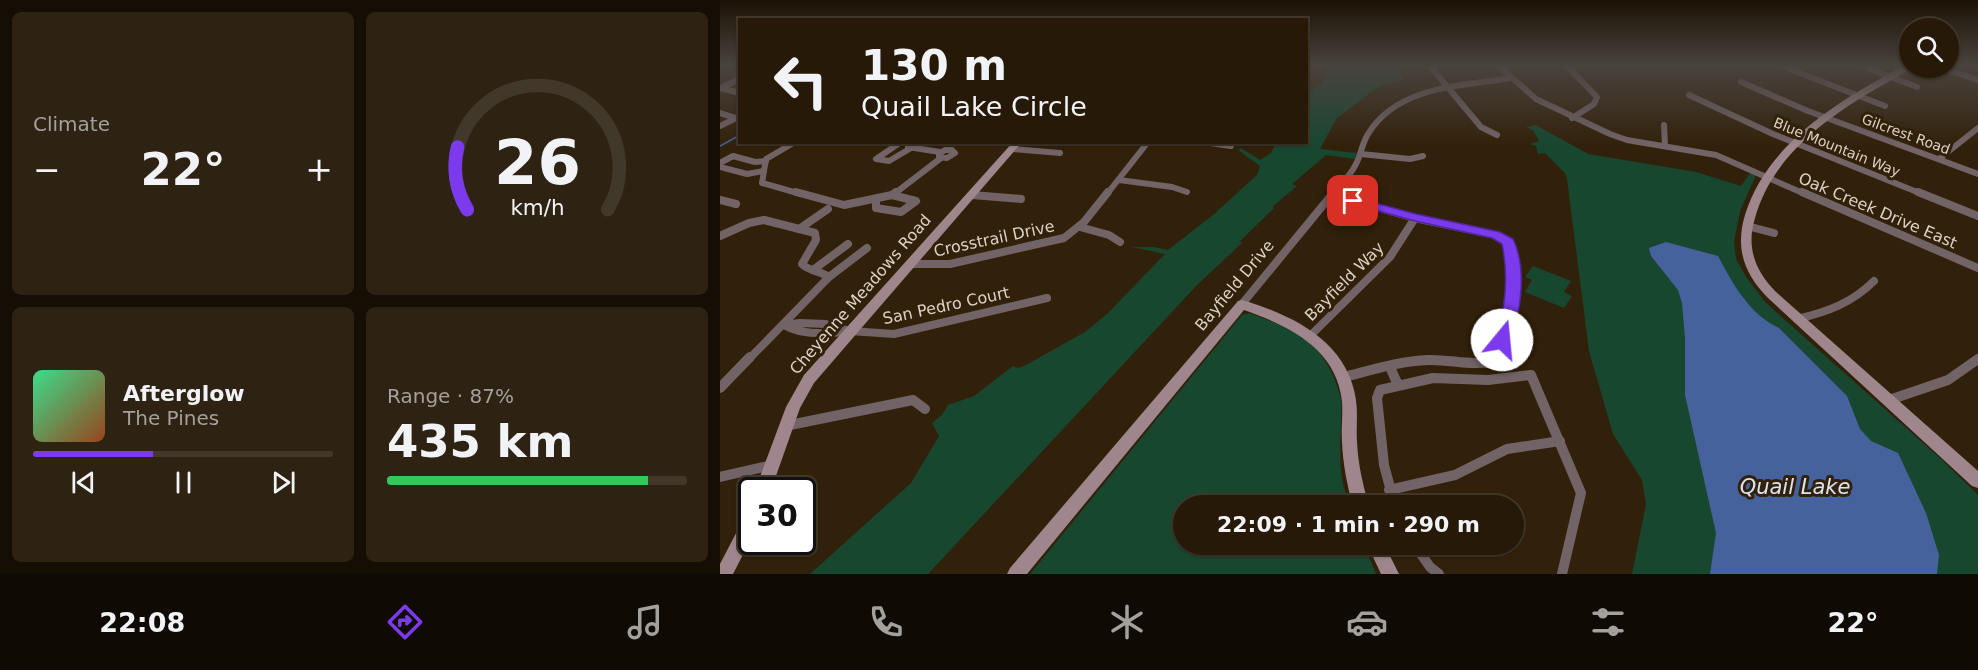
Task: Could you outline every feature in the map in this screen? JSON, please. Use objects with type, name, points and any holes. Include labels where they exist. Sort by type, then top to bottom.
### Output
[{"type":"street","name":"Bayfield Drive","points":[[1016,574],[1358,164],[1371,130],[1391,110],[1422,93]]},
{"type":"street","points":[[1451,93],[1481,127],[1497,135]]},
{"type":"street","points":[[1528,93],[1572,118],[1622,138],[1665,146],[1664,125]]},
{"type":"street","points":[[1572,118],[1594,105],[1597,100],[1594,93]]},
{"type":"street","name":"Gilcrest Road","points":[[1767,93],[1978,174]]},
{"type":"street","points":[[1850,93],[1885,106]]},
{"type":"street","points":[[1860,93],[1826,117],[1767,176],[1753,201],[1747,226],[1746,252],[1750,267],[1766,289],[1797,319],[1978,481]]},
{"type":"street","name":"Blue Mountain Way","points":[[1689,95],[1797,144],[1978,216]]},
{"type":"street","points":[[720,113],[738,117]]},
{"type":"street","points":[[720,126],[738,117]]},
{"type":"street","points":[[1939,159],[1978,128]]},
{"type":"street","points":[[720,165],[733,156],[755,162],[766,161],[792,144]]},
{"type":"street","points":[[895,144],[876,159],[889,161],[911,147]]},
{"type":"street","points":[[900,144],[941,155],[954,154],[955,151],[950,150],[956,144]]},
{"type":"street","name":"Crosstrail Drive","points":[[910,264],[943,266],[1058,240],[1080,227],[1146,144]]},
{"type":"street","points":[[1217,144],[1231,146]]},
{"type":"street","points":[[1015,146],[1060,153]]},
{"type":"street","name":"Cheyenne Meadows Road","points":[[768,477],[785,426],[809,379],[1015,146]]},
{"type":"street","name":"Oak Creek Drive East","points":[[1665,146],[1716,155],[1978,268]]},
{"type":"street","points":[[1361,154],[1410,159],[1423,156]]},
{"type":"street","points":[[766,161],[762,183],[844,205],[892,195],[941,155]]},
{"type":"street","points":[[720,165],[747,174],[764,171]]},
{"type":"street","points":[[1119,180],[1172,187],[1187,192]]},
{"type":"street","points":[[876,199],[876,208],[901,212],[916,201],[892,195]]},
{"type":"street","points":[[972,195],[1021,199]]},
{"type":"street","points":[[1333,195],[1422,222],[1497,240],[1508,239],[1513,266],[1512,307],[1505,334],[1494,358],[1485,364],[1434,359],[1344,377]]},
{"type":"street","points":[[720,200],[736,204]]},
{"type":"street","points":[[799,229],[828,209]]},
{"type":"street","name":"Bayfield Way","points":[[1312,334],[1390,257],[1415,218]]},
{"type":"street","points":[[720,236],[749,223],[764,220],[816,233],[817,236],[802,264],[804,267],[829,277]]},
{"type":"street","points":[[1747,226],[1774,233]]},
{"type":"street","points":[[1080,227],[1109,235],[1120,242]]},
{"type":"street","points":[[813,270],[848,244]]},
{"type":"street","points":[[720,388],[829,277],[867,248]]},
{"type":"street","points":[[1797,319],[1844,305],[1863,293],[1874,281]]},
{"type":"street","name":"San Pedro Court","points":[[850,331],[887,334],[902,332],[1047,298]]},
{"type":"street","points":[[1242,304],[1284,319],[1312,334],[1334,359],[1344,377],[1349,399],[1352,463],[1359,495]]},
{"type":"street","points":[[784,325],[798,322],[821,324],[850,331]]},
{"type":"street","points":[[814,333],[821,324]]},
{"type":"street","points":[[784,325],[792,330],[814,333],[831,334],[850,331]]},
{"type":"street","points":[[1889,400],[1950,379],[1965,371],[1978,359]]},
{"type":"street","points":[[1390,367],[1398,385]]},
{"type":"street","points":[[1391,495],[1377,398],[1380,390],[1440,378],[1488,380],[1531,375],[1581,493],[1562,574]]},
{"type":"street","points":[[785,426],[913,400],[925,409]]},
{"type":"street","points":[[1389,490],[1455,475],[1507,449],[1560,441]]},
{"type":"street","points":[[720,477],[772,465]]},
{"type":"street","points":[[724,574],[738,549]]},
{"type":"street","points":[[1380,555],[1390,574]]},
{"type":"street","points":[[1422,555],[1430,567],[1439,574]]},
{"type":"green space","points":[[1308,93],[1370,93],[1336,119],[1320,149],[1357,153],[1355,159],[1326,155],[1292,184],[1297,186],[1273,206],[1274,208],[1240,241],[1242,243],[1197,285],[928,574],[810,574],[911,483],[939,436],[932,423],[942,415],[948,405],[974,396],[1013,366],[1018,368],[1026,365],[1085,332],[1108,313],[1165,254],[1132,247],[1154,247],[1168,250],[1213,215],[1257,175],[1260,166],[1238,150],[1241,148],[1260,160],[1271,153],[1276,144],[1308,144]]},
{"type":"green space","points":[[1536,125],[1588,154],[1696,172],[1741,186],[1751,172],[1756,175],[1740,211],[1734,242],[1736,259],[1746,277],[1766,303],[1978,495],[1978,574],[1632,574],[1646,504],[1642,480],[1613,434],[1589,351],[1567,179],[1565,173],[1545,153],[1538,154],[1536,146],[1530,144],[1539,141],[1533,130],[1526,127]]},
{"type":"green space","points":[[1533,266],[1571,281],[1564,292],[1572,296],[1564,308],[1525,292],[1532,280],[1525,277]]},
{"type":"green space","points":[[1249,313],[1297,334],[1319,353],[1328,366],[1341,400],[1341,469],[1347,495],[1173,495],[1173,555],[1368,555],[1376,574],[1030,574],[1242,315]]},
{"type":"water","name":"Quail Lake","points":[[1666,242],[1718,256],[1751,307],[1779,328],[1847,396],[1860,429],[1871,441],[1898,453],[1926,513],[1939,555],[1937,574],[1710,574],[1716,533],[1685,395],[1685,338],[1682,303],[1678,290],[1651,256],[1649,248]]},
{"type":"waterway","points":[[720,146],[738,136]]},
{"type":"route","points":[[1353,201],[1415,218],[1425,218],[1496,235],[1508,242],[1513,266],[1514,290],[1509,320],[1502,340]]}]
